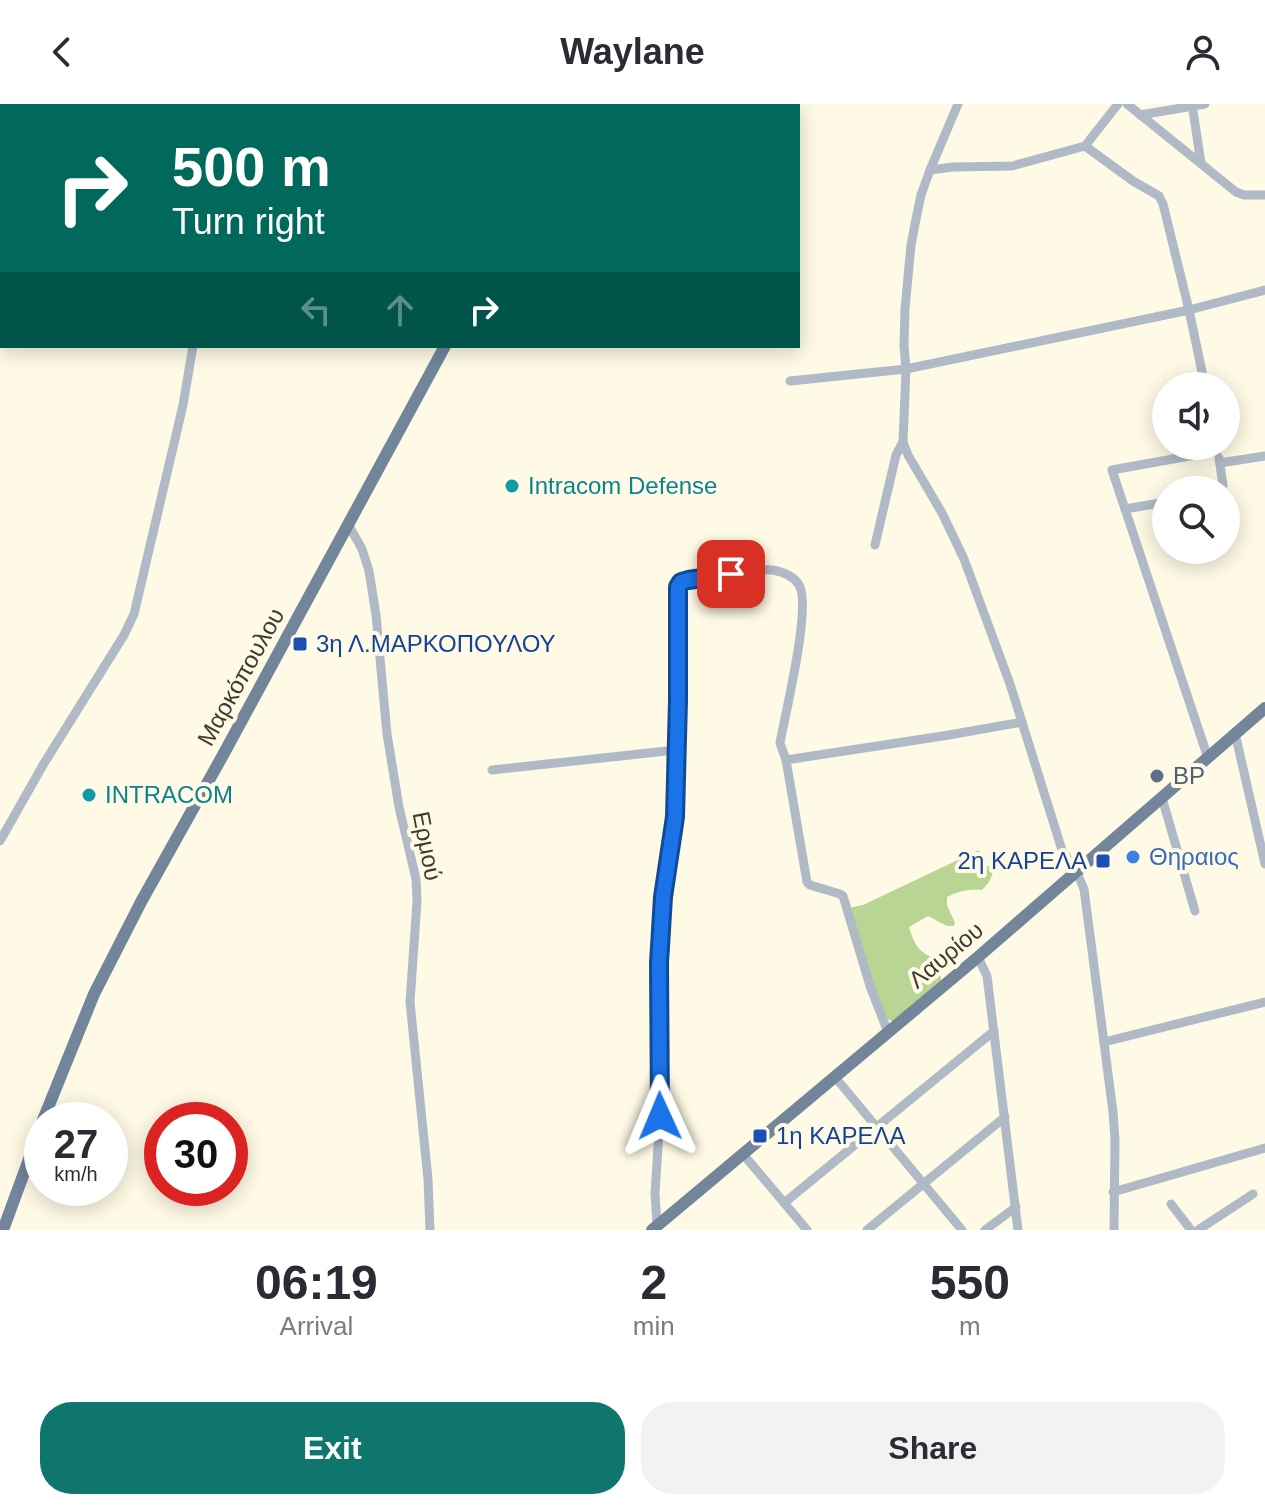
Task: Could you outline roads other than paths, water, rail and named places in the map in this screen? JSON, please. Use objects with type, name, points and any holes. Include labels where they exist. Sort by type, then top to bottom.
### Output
[{"type":"main road","name":"Μαρκόπουλου","points":[[51,1102],[94,994],[141,902],[444,348]]},
{"type":"main road","name":"Λαυρίου","points":[[654,1228],[1077,873],[1265,708]]},
{"type":"main road","name":"Μαρκόπουλου","points":[[3,1230],[24,1173]]},
{"type":"street","points":[[958,104],[921,195],[911,245],[905,309],[903,442],[964,559],[1010,684],[1062,850],[1084,889],[1113,1112],[1114,1230]]},
{"type":"street","points":[[930,170],[1012,166],[1085,146],[1118,104]]},
{"type":"street","points":[[1127,104],[1236,192],[1265,195]]},
{"type":"street","points":[[1140,115],[1205,104]]},
{"type":"street","points":[[1192,105],[1201,163]]},
{"type":"street","points":[[1085,146],[1159,196],[1202,372]]},
{"type":"street","points":[[790,381],[906,369],[1189,310],[1265,290]]},
{"type":"street","points":[[0,841],[134,614],[183,405],[193,348]]},
{"type":"street","points":[[875,545],[896,455],[903,442]]},
{"type":"street","points":[[1220,463],[1265,456]]},
{"type":"street","points":[[1160,460],[1112,470],[1208,758]]},
{"type":"street","points":[[1219,460],[1222,476]]},
{"type":"street","points":[[1125,509],[1152,504]]},
{"type":"street","name":"Ερμού","points":[[348,524],[362,549],[369,571],[387,734],[399,807],[416,879],[410,1002],[428,1179],[430,1230]]},
{"type":"street","points":[[654,1228],[660,1116],[659,963],[663,897],[675,817],[678,587],[681,582],[753,570],[775,570],[790,576],[800,586],[803,620],[780,743],[786,760],[807,882],[843,896],[870,986],[888,1032]]},
{"type":"street","points":[[786,760],[1022,722]]},
{"type":"street","points":[[1235,733],[1265,864]]},
{"type":"street","points":[[492,770],[676,750]]},
{"type":"street","points":[[1162,798],[1195,911]]},
{"type":"street","points":[[978,957],[987,976],[1018,1230]]},
{"type":"street","points":[[1104,1042],[1265,1002]]},
{"type":"street","points":[[784,1203],[994,1031]]},
{"type":"street","points":[[835,1077],[962,1230]]},
{"type":"street","points":[[867,1230],[1005,1117]]},
{"type":"street","points":[[1113,1192],[1265,1148]]},
{"type":"street","points":[[743,1154],[807,1230]]},
{"type":"street","points":[[1198,1230],[1253,1194]]},
{"type":"street","points":[[1171,1204],[1191,1230]]},
{"type":"street","points":[[985,1230],[1016,1207]]},
{"type":"place","name":"Intracom Defense","points":[[512,486]]},
{"type":"place","name":"3η Λ.ΜΑΡΚΟΠΟΥΛΟΥ","points":[[300,644]]},
{"type":"place","name":"BP","points":[[1157,776]]},
{"type":"place","name":"INTRACOM","points":[[89,795]]},
{"type":"place","name":"Θηραιος","points":[[1133,857]]},
{"type":"place","name":"2η ΚΑΡΕΛΑ","points":[[1103,861]]},
{"type":"place","name":"1η ΚΑΡΕΛΑ","points":[[760,1136]]}]
